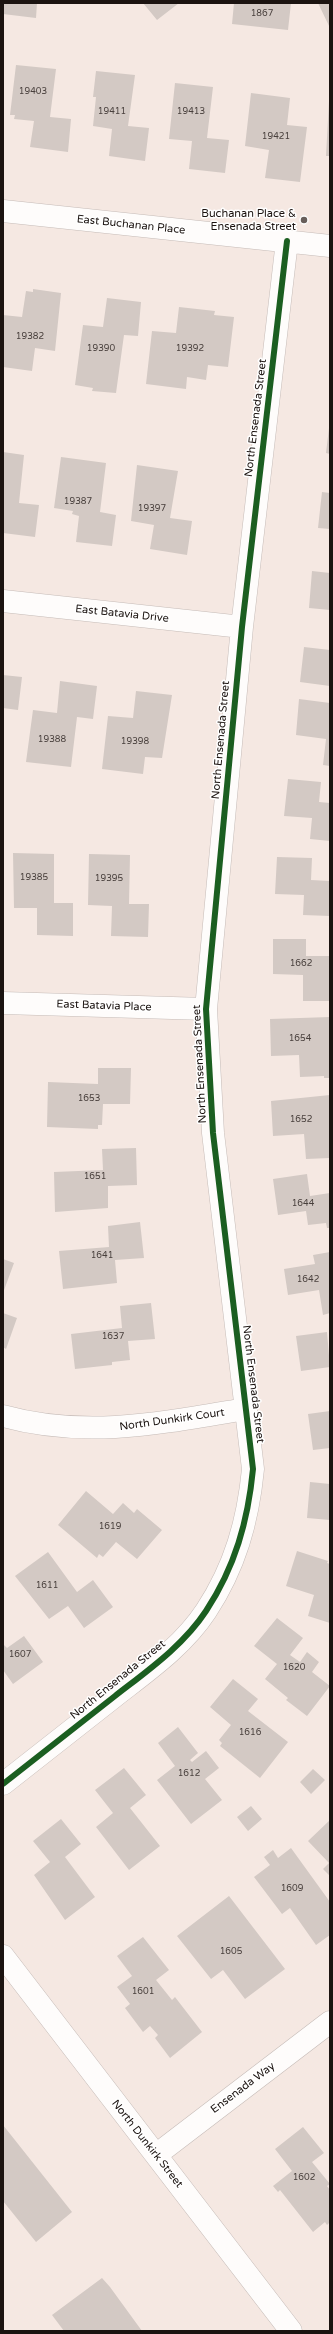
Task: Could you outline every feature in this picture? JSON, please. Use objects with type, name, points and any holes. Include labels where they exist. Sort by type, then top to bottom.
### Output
[{"type":"street","name":"East Buchanan Place","points":[[3,211],[330,246]]},
{"type":"street","name":"North Ensenada Street","points":[[3,1784],[151,1668],[181,1642],[206,1612],[225,1580],[240,1543],[249,1507],[253,1469],[213,1134],[206,1009],[242,627],[287,241]]},
{"type":"street","name":"East Batavia Drive","points":[[3,601],[242,627]]},
{"type":"street","name":"East Batavia Place","points":[[3,1003],[206,1009]]},
{"type":"street","name":"North Dunkirk Court","points":[[3,1416],[46,1425],[113,1428],[145,1426],[245,1409]]},
{"type":"street","name":"North Dunkirk Street","points":[[3,1956],[291,2331]]},
{"type":"street","name":"Ensenada Way","points":[[156,2155],[330,2022]]},
{"type":"building","points":[[3,3],[37,3],[36,18],[3,14]]},
{"type":"building","points":[[143,3],[179,3],[157,20]]},
{"type":"building","points":[[234,3],[291,3],[288,30],[232,24]]},
{"type":"building","points":[[318,3],[330,3],[330,28]]},
{"type":"building","points":[[16,65],[56,69],[50,117],[71,119],[68,152],[30,147],[34,121],[14,119],[15,115],[10,115]]},
{"type":"building","points":[[96,71],[135,75],[128,126],[149,128],[145,161],[109,156],[112,129],[93,126],[96,97],[93,97]]},
{"type":"building","points":[[175,83],[213,87],[207,138],[229,140],[225,173],[189,169],[192,141],[169,139]]},
{"type":"building","points":[[251,93],[290,98],[287,125],[307,127],[300,182],[265,178],[269,150],[245,146]]},
{"type":"building","points":[[329,101],[330,156],[326,156]]},
{"type":"building","points":[[33,289],[61,293],[55,351],[35,348],[32,371],[3,367],[3,315],[22,317],[26,291],[33,292]]},
{"type":"building","points":[[107,298],[141,302],[138,336],[124,335],[116,393],[92,391],[93,388],[75,385],[83,325],[103,327]]},
{"type":"building","points":[[179,307],[215,311],[214,315],[234,317],[228,367],[208,365],[206,380],[187,377],[186,389],[146,384],[152,331],[176,333]]},
{"type":"building","points":[[330,428],[330,454],[326,453]]},
{"type":"building","points":[[3,452],[24,455],[19,503],[39,505],[35,537],[3,533]]},
{"type":"building","points":[[61,457],[106,463],[100,512],[116,515],[112,546],[76,542],[79,516],[72,514],[73,511],[54,508]]},
{"type":"building","points":[[137,465],[178,471],[170,518],[192,521],[187,555],[150,549],[154,525],[131,521]]},
{"type":"building","points":[[322,492],[330,493],[330,529],[318,528]]},
{"type":"building","points":[[312,571],[330,573],[330,610],[309,608]]},
{"type":"building","points":[[304,647],[330,650],[330,686],[300,682]]},
{"type":"building","points":[[3,675],[22,677],[18,710],[3,708]]},
{"type":"building","points":[[60,681],[97,686],[93,719],[77,717],[71,767],[26,762],[33,710],[57,713]]},
{"type":"building","points":[[136,691],[172,695],[162,758],[145,757],[143,774],[102,769],[108,716],[133,718]]},
{"type":"building","points":[[299,699],[330,703],[330,766],[323,765],[326,739],[296,735]]},
{"type":"building","points":[[288,779],[321,782],[319,802],[330,803],[330,841],[310,839],[312,818],[284,816]]},
{"type":"building","points":[[13,853],[54,854],[54,903],[73,903],[73,936],[37,935],[37,908],[14,908]]},
{"type":"building","points":[[89,854],[130,855],[129,904],[149,904],[148,937],[111,936],[112,906],[88,905]]},
{"type":"building","points":[[277,857],[312,858],[311,880],[330,881],[330,916],[303,915],[304,895],[275,894]]},
{"type":"building","points":[[273,939],[306,939],[306,956],[330,956],[330,1001],[303,1001],[303,975],[273,974]]},
{"type":"building","points":[[330,1017],[330,1078],[324,1078],[324,1076],[300,1077],[299,1055],[271,1056],[270,1019]]},
{"type":"building","points":[[98,1068],[131,1068],[130,1104],[103,1104],[102,1125],[98,1125],[98,1129],[47,1127],[48,1082],[98,1084]]},
{"type":"building","points":[[330,1095],[330,1158],[306,1159],[304,1134],[273,1136],[271,1101]]},
{"type":"building","points":[[136,1148],[137,1185],[108,1186],[108,1208],[55,1212],[54,1172],[103,1170],[102,1149]]},
{"type":"building","points":[[307,1174],[310,1196],[330,1193],[330,1228],[327,1228],[326,1223],[308,1225],[306,1211],[278,1215],[273,1179]]},
{"type":"building","points":[[140,1222],[144,1258],[115,1260],[117,1283],[63,1289],[59,1251],[109,1247],[108,1226]]},
{"type":"building","points":[[330,1252],[330,1313],[323,1315],[319,1290],[288,1295],[284,1269],[315,1264],[313,1255]]},
{"type":"building","points":[[3,1259],[14,1263],[3,1293]]},
{"type":"building","points":[[151,1303],[155,1339],[128,1341],[130,1360],[112,1362],[112,1365],[75,1369],[71,1334],[122,1328],[120,1306]]},
{"type":"building","points":[[3,1313],[17,1318],[6,1349],[3,1347]]},
{"type":"building","points":[[327,1332],[330,1367],[301,1371],[296,1336]]},
{"type":"building","points":[[330,1411],[330,1448],[313,1450],[308,1414]]},
{"type":"building","points":[[310,1482],[330,1484],[330,1520],[307,1518]]},
{"type":"building","points":[[86,1491],[113,1514],[123,1503],[134,1513],[137,1509],[162,1530],[137,1559],[116,1542],[103,1557],[99,1554],[97,1558],[58,1525]]},
{"type":"building","points":[[297,1551],[328,1561],[327,1563],[330,1564],[330,1623],[308,1616],[314,1595],[286,1586]]},
{"type":"building","points":[[48,1552],[77,1592],[93,1580],[113,1607],[84,1628],[68,1606],[49,1619],[15,1576]]},
{"type":"building","points":[[277,1618],[303,1638],[290,1655],[300,1662],[307,1652],[319,1662],[312,1672],[330,1686],[307,1716],[286,1700],[288,1698],[265,1679],[277,1664],[254,1646]]},
{"type":"building","points":[[24,1636],[43,1662],[13,1684],[3,1670],[3,1644],[7,1648]]},
{"type":"building","points":[[233,1679],[258,1699],[248,1711],[288,1742],[260,1778],[220,1746],[222,1743],[219,1740],[231,1725],[210,1707]]},
{"type":"building","points":[[178,1727],[198,1753],[190,1760],[192,1762],[206,1751],[219,1768],[205,1779],[222,1800],[191,1824],[157,1780],[175,1766],[158,1743]]},
{"type":"building","points":[[124,1768],[146,1795],[130,1808],[160,1846],[129,1870],[96,1827],[113,1813],[95,1790]]},
{"type":"building","points":[[313,1769],[325,1780],[311,1794],[300,1782]]},
{"type":"building","points":[[251,1806],[262,1819],[248,1831],[237,1817]]},
{"type":"building","points":[[61,1819],[81,1844],[65,1857],[95,1897],[65,1920],[34,1875],[50,1862],[33,1841]]},
{"type":"building","points":[[330,1820],[330,1876],[323,1869],[329,1863],[308,1841]]},
{"type":"building","points":[[291,1848],[330,1902],[330,1935],[316,1945],[290,1908],[282,1914],[254,1877],[270,1865],[264,1857],[273,1850],[278,1858]]},
{"type":"building","points":[[229,1896],[285,1969],[245,1999],[223,1970],[211,1979],[177,1936]]},
{"type":"building","points":[[143,1937],[169,1970],[156,1980],[172,2000],[175,1997],[202,2032],[170,2058],[155,2038],[158,2035],[150,2026],[143,2032],[125,2008],[130,2004],[117,1987],[132,1976],[117,1956]]},
{"type":"building","points":[[3,2125],[72,2212],[36,2242],[3,2201]]},
{"type":"building","points":[[303,2127],[324,2153],[312,2162],[330,2184],[327,2186],[330,2190],[330,2222],[327,2225],[325,2222],[313,2232],[280,2190],[278,2192],[273,2186],[292,2171],[275,2149]]},
{"type":"building","points":[[102,2278],[142,2331],[64,2331],[52,2315]]},
{"type":"cycle path","points":[[3,1784],[152,1667],[187,1636],[206,1611],[225,1578],[244,1525],[248,1507],[253,1469],[213,1133],[206,1009],[242,627],[287,241]]},
{"type":"place","name":"Buchanan Place & Ensenada Street","points":[[304,220]]}]
